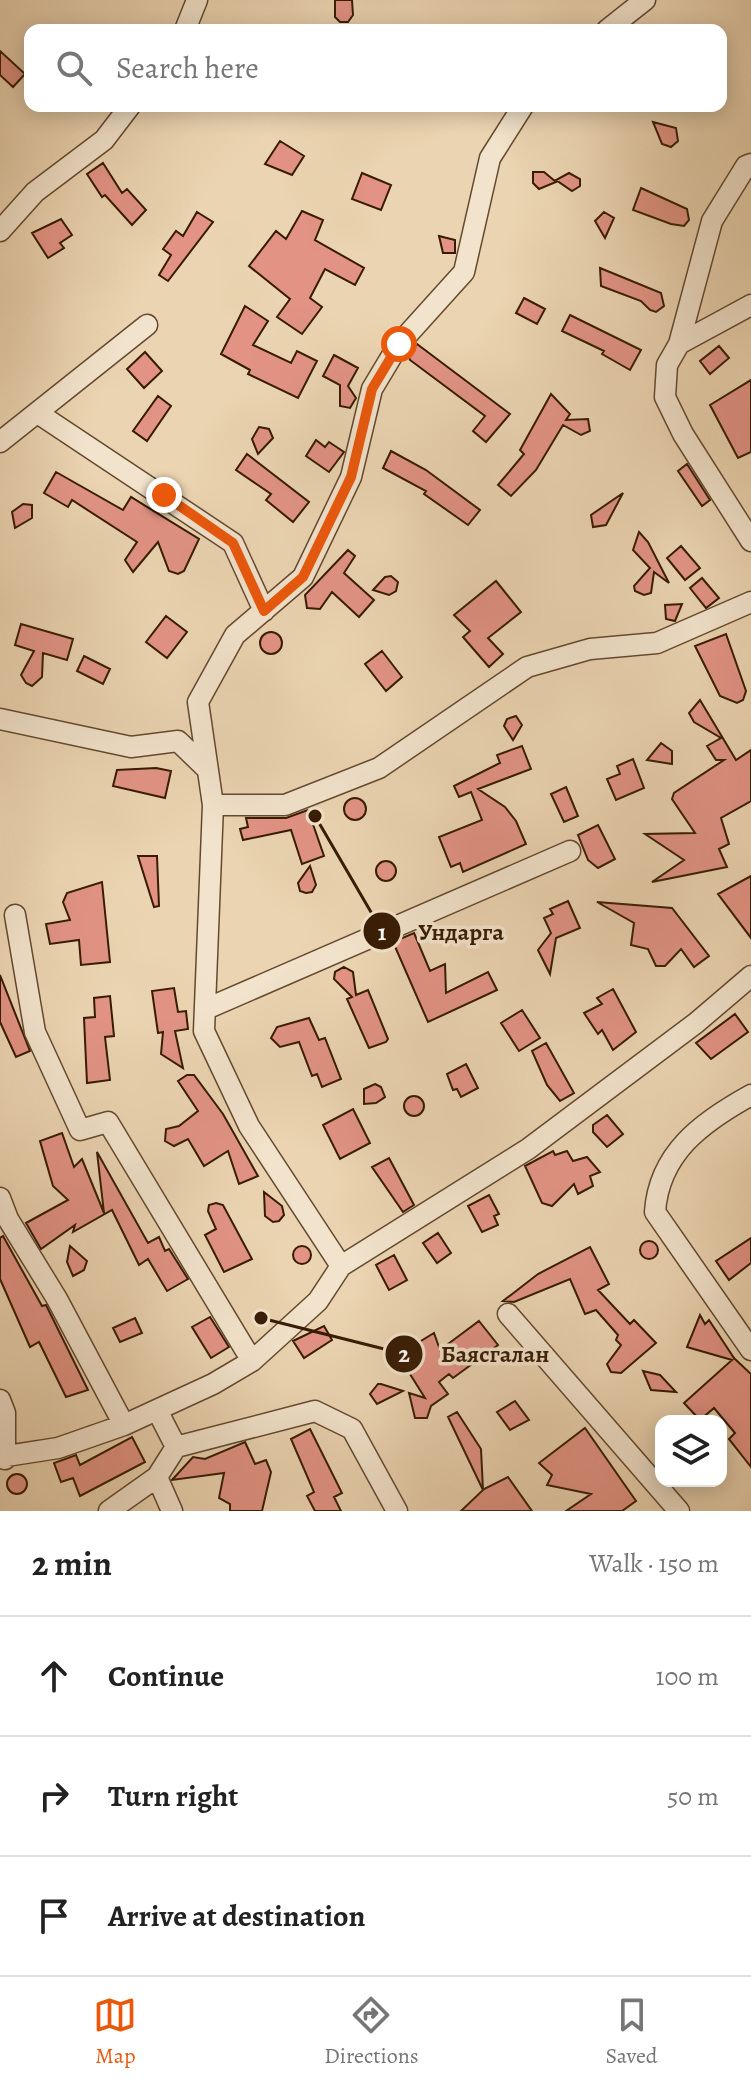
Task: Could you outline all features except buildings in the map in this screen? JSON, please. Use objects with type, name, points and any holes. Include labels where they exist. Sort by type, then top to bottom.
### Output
[{"type":"street","points":[[187,24],[197,0]]},
{"type":"street","points":[[615,24],[645,0]]},
{"type":"street","points":[[0,231],[35,192],[104,140],[125,112]]},
{"type":"street","points":[[341,1266],[249,1126],[204,1031],[213,805],[198,702],[235,635],[303,577],[351,477],[372,389],[399,344],[464,272],[490,158],[519,112]]},
{"type":"street","points":[[751,164],[712,221],[679,344],[667,365],[665,397],[683,434],[751,541]]},
{"type":"street","points":[[679,344],[751,305]]},
{"type":"street","points":[[0,442],[147,325]]},
{"type":"street","points":[[39,414],[233,543],[264,611]]},
{"type":"street","points":[[213,805],[285,805],[379,768],[527,667],[590,649],[657,643],[750,604]]},
{"type":"street","points":[[0,719],[131,747],[178,741],[208,770]]},
{"type":"street","points":[[206,1009],[570,851]]},
{"type":"street","points":[[15,915],[35,1032],[80,1130],[108,1122],[252,1361]]},
{"type":"street","points":[[0,1400],[5,1413],[3,1458],[58,1448],[124,1425],[252,1361],[318,1301],[341,1266],[528,1149],[696,1023],[751,976]]},
{"type":"street","points":[[751,1095],[721,1111],[678,1149],[657,1186],[655,1212],[751,1350]]},
{"type":"street","points":[[0,1198],[8,1219],[57,1299],[124,1425]]},
{"type":"street","points":[[508,1314],[679,1511]]},
{"type":"street","points":[[157,1410],[176,1447]]},
{"type":"street","points":[[109,1511],[157,1477],[176,1447],[315,1411],[352,1429],[397,1511]]},
{"type":"street","points":[[157,1477],[172,1511]]},
{"type":"place","name":"Ундарга","points":[[315,816]]},
{"type":"place","name":"Баясгалан","points":[[261,1318]]},
{"type":"route","points":[[164,495],[233,543],[264,611],[303,577],[351,477],[372,389],[399,344]]}]
